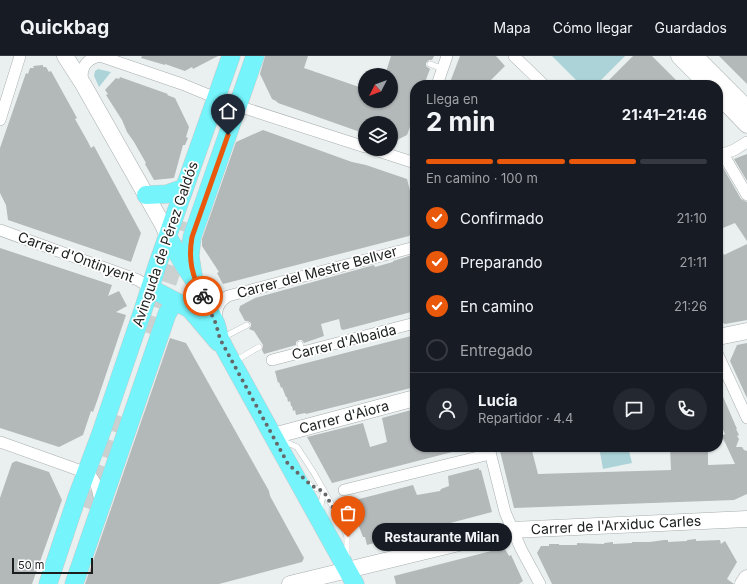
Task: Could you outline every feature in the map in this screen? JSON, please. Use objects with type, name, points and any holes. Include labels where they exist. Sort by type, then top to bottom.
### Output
[{"type":"main road","points":[[65,56],[83,84],[163,225],[168,237],[194,280],[224,344],[288,464],[351,577]]},
{"type":"main road","name":"Avinguda de Pérez Galdós","points":[[48,584],[231,56]]},
{"type":"main road","name":"Avinguda de Pérez Galdós","points":[[240,56],[186,222],[245,56]]},
{"type":"main road","name":"Avinguda de Pérez Galdós","points":[[194,280],[190,256],[192,237],[255,56]]},
{"type":"main road","points":[[690,58],[705,80]]},
{"type":"main road","points":[[690,58],[715,80]]},
{"type":"main road","points":[[723,87],[747,108]]},
{"type":"main road","points":[[723,101],[747,125]]},
{"type":"main road","points":[[146,195],[167,194],[184,188]]},
{"type":"main road","points":[[150,288],[190,309],[224,344]]},
{"type":"main road","name":"Avinguda de Pérez Galdós","points":[[63,584],[167,314],[171,306],[176,302]]},
{"type":"main road","points":[[723,336],[747,331]]},
{"type":"main road","name":"Avinguda de Pérez Galdós","points":[[119,416],[148,333]]},
{"type":"main road","name":"Carrer d'Aiora","points":[[273,436],[410,399]]},
{"type":"main road","name":"Avinguda de Pérez Galdós","points":[[74,584],[93,505],[101,433]]},
{"type":"main road","name":"Avinguda de Pérez Galdós","points":[[58,584],[93,505]]},
{"type":"main road","name":"Carrer de l'Arxiduc Carles","points":[[290,584],[351,577],[512,530],[747,519]]},
{"type":"main road","points":[[744,584],[747,578]]},
{"type":"street","points":[[0,120],[20,56]]},
{"type":"street","points":[[83,84],[81,74],[87,62],[92,58],[100,56],[182,84],[216,98]]},
{"type":"street","points":[[439,80],[447,56]]},
{"type":"street","points":[[514,56],[539,80]]},
{"type":"street","points":[[238,106],[358,145]]},
{"type":"street","points":[[723,154],[734,150],[747,142]]},
{"type":"street","points":[[394,156],[410,161]]},
{"type":"street","points":[[723,158],[747,195]]},
{"type":"street","name":"Carrer d'Ontinyent","points":[[0,230],[138,280],[150,288]]},
{"type":"street","name":"Carrer del Mestre Bellver","points":[[224,344],[218,308],[220,302],[228,296],[410,247]]},
{"type":"street","name":"Carrer d'Albaida","points":[[272,360],[301,348],[410,324]]},
{"type":"street","points":[[723,366],[747,418]]},
{"type":"street","points":[[0,442],[87,473],[91,476],[97,487],[93,505]]},
{"type":"street","points":[[344,490],[485,452]]},
{"type":"street","points":[[489,452],[512,530],[540,584]]},
{"type":"lane","points":[[430,64],[443,69]]},
{"type":"lane","points":[[224,344],[247,325]]},
{"type":"lane","points":[[224,344],[259,347]]},
{"type":"lane","points":[[273,436],[297,447],[343,525],[348,537],[351,577]]},
{"type":"lane","points":[[288,464],[312,486],[324,492]]},
{"type":"lane","points":[[322,524],[321,504],[324,492]]},
{"type":"shaded area","points":[[552,56],[625,56],[601,80],[576,80]]},
{"type":"shaded area","points":[[98,69],[111,72],[99,87],[94,76],[95,71]]},
{"type":"shaded area","points":[[600,452],[629,452],[632,463],[603,469]]},
{"type":"building","points":[[142,56],[218,56],[193,69],[192,67],[185,71],[141,58]]},
{"type":"building","points":[[265,56],[308,56],[304,68],[358,87],[358,108],[398,108],[398,68],[387,68],[391,56],[434,56],[432,60],[429,60],[426,63],[426,66],[430,69],[426,80],[410,80],[410,127],[407,135],[398,140],[398,116],[358,116],[358,131],[278,103],[272,99],[260,74]]},
{"type":"building","points":[[460,56],[496,56],[505,66],[491,80],[451,80]]},
{"type":"building","points":[[633,56],[652,56],[676,80],[609,80]]},
{"type":"building","points":[[719,56],[747,56],[747,84]]},
{"type":"building","points":[[43,65],[43,67],[46,67],[49,72],[51,71],[77,118],[75,119],[91,148],[94,146],[141,233],[131,262],[8,220],[6,205],[0,193],[0,148],[26,73],[28,74],[30,68],[34,68],[33,66]]},
{"type":"building","points":[[120,77],[168,94],[167,95],[175,98],[189,127],[186,137],[188,138],[185,145],[183,145],[174,178],[154,180],[145,164],[146,163],[127,132],[122,120],[106,95],[108,94],[105,90],[116,78],[119,79]]},
{"type":"building","points":[[263,130],[352,162],[366,165],[407,179],[410,191],[410,234],[409,236],[223,284],[217,273],[219,272],[202,246],[202,239],[236,142]]},
{"type":"building","points":[[747,154],[747,181],[734,159]]},
{"type":"building","points":[[723,168],[741,199],[747,202],[747,241],[735,223],[723,228]]},
{"type":"building","points":[[747,244],[747,320],[725,324],[723,323],[723,253],[724,255]]},
{"type":"building","points":[[0,248],[112,285],[108,296],[119,291],[127,306],[116,312],[126,315],[97,401],[93,412],[91,411],[83,435],[59,447],[0,428]]},
{"type":"building","points":[[410,256],[410,312],[343,330],[341,329],[339,319],[321,324],[324,336],[304,343],[302,340],[299,340],[296,342],[296,345],[264,354],[262,350],[263,345],[254,331],[249,329],[251,323],[245,321],[239,310],[240,306],[255,298]]},
{"type":"building","points":[[410,336],[410,388],[306,414],[296,415],[290,401],[288,402],[282,387],[281,388],[279,382],[278,383],[275,371]]},
{"type":"building","points":[[170,338],[186,343],[269,491],[270,496],[304,558],[302,562],[219,584],[85,584]]},
{"type":"building","points":[[747,343],[747,398],[730,361],[737,345]]},
{"type":"building","points":[[723,397],[739,435],[737,436],[739,439],[736,447],[742,447],[747,451],[747,494],[734,500],[514,508],[500,452],[532,452],[538,474],[671,470],[670,452],[708,452],[708,465],[735,464],[723,438],[723,435],[725,434],[723,430]]},
{"type":"building","points":[[410,410],[410,452],[452,452],[332,483],[307,437],[363,423],[370,447],[387,442],[382,418]]},
{"type":"building","points":[[16,461],[49,472],[62,500],[32,584],[0,584],[0,498],[12,463]]},
{"type":"building","points":[[479,468],[479,470],[481,470],[492,512],[367,545],[365,537],[363,537],[358,524],[356,524],[344,503],[413,485],[417,495],[440,491],[441,489],[449,486],[448,476]]},
{"type":"building","points":[[696,539],[696,541],[720,540],[721,544],[725,541],[737,562],[727,579],[734,584],[552,584],[537,553],[541,546],[549,546],[549,544],[577,545],[577,543],[604,544],[613,542],[613,544],[664,540],[668,540],[668,542],[687,541]]},
{"type":"building","points":[[499,549],[505,549],[509,556],[511,555],[523,581],[519,584],[396,584],[394,576]]},
{"type":"tunnel","points":[[150,334],[188,223]]},
{"type":"tunnel","points":[[84,507],[117,415]]},
{"type":"way so far","points":[[203,296],[216,324],[220,339],[288,464],[312,486],[324,492],[343,525],[348,537]]},
{"type":"place","name":"Restaurante Milan","points":[[348,537]]},
{"type":"route","points":[[203,296],[194,280],[190,256],[192,237],[228,135]]}]
